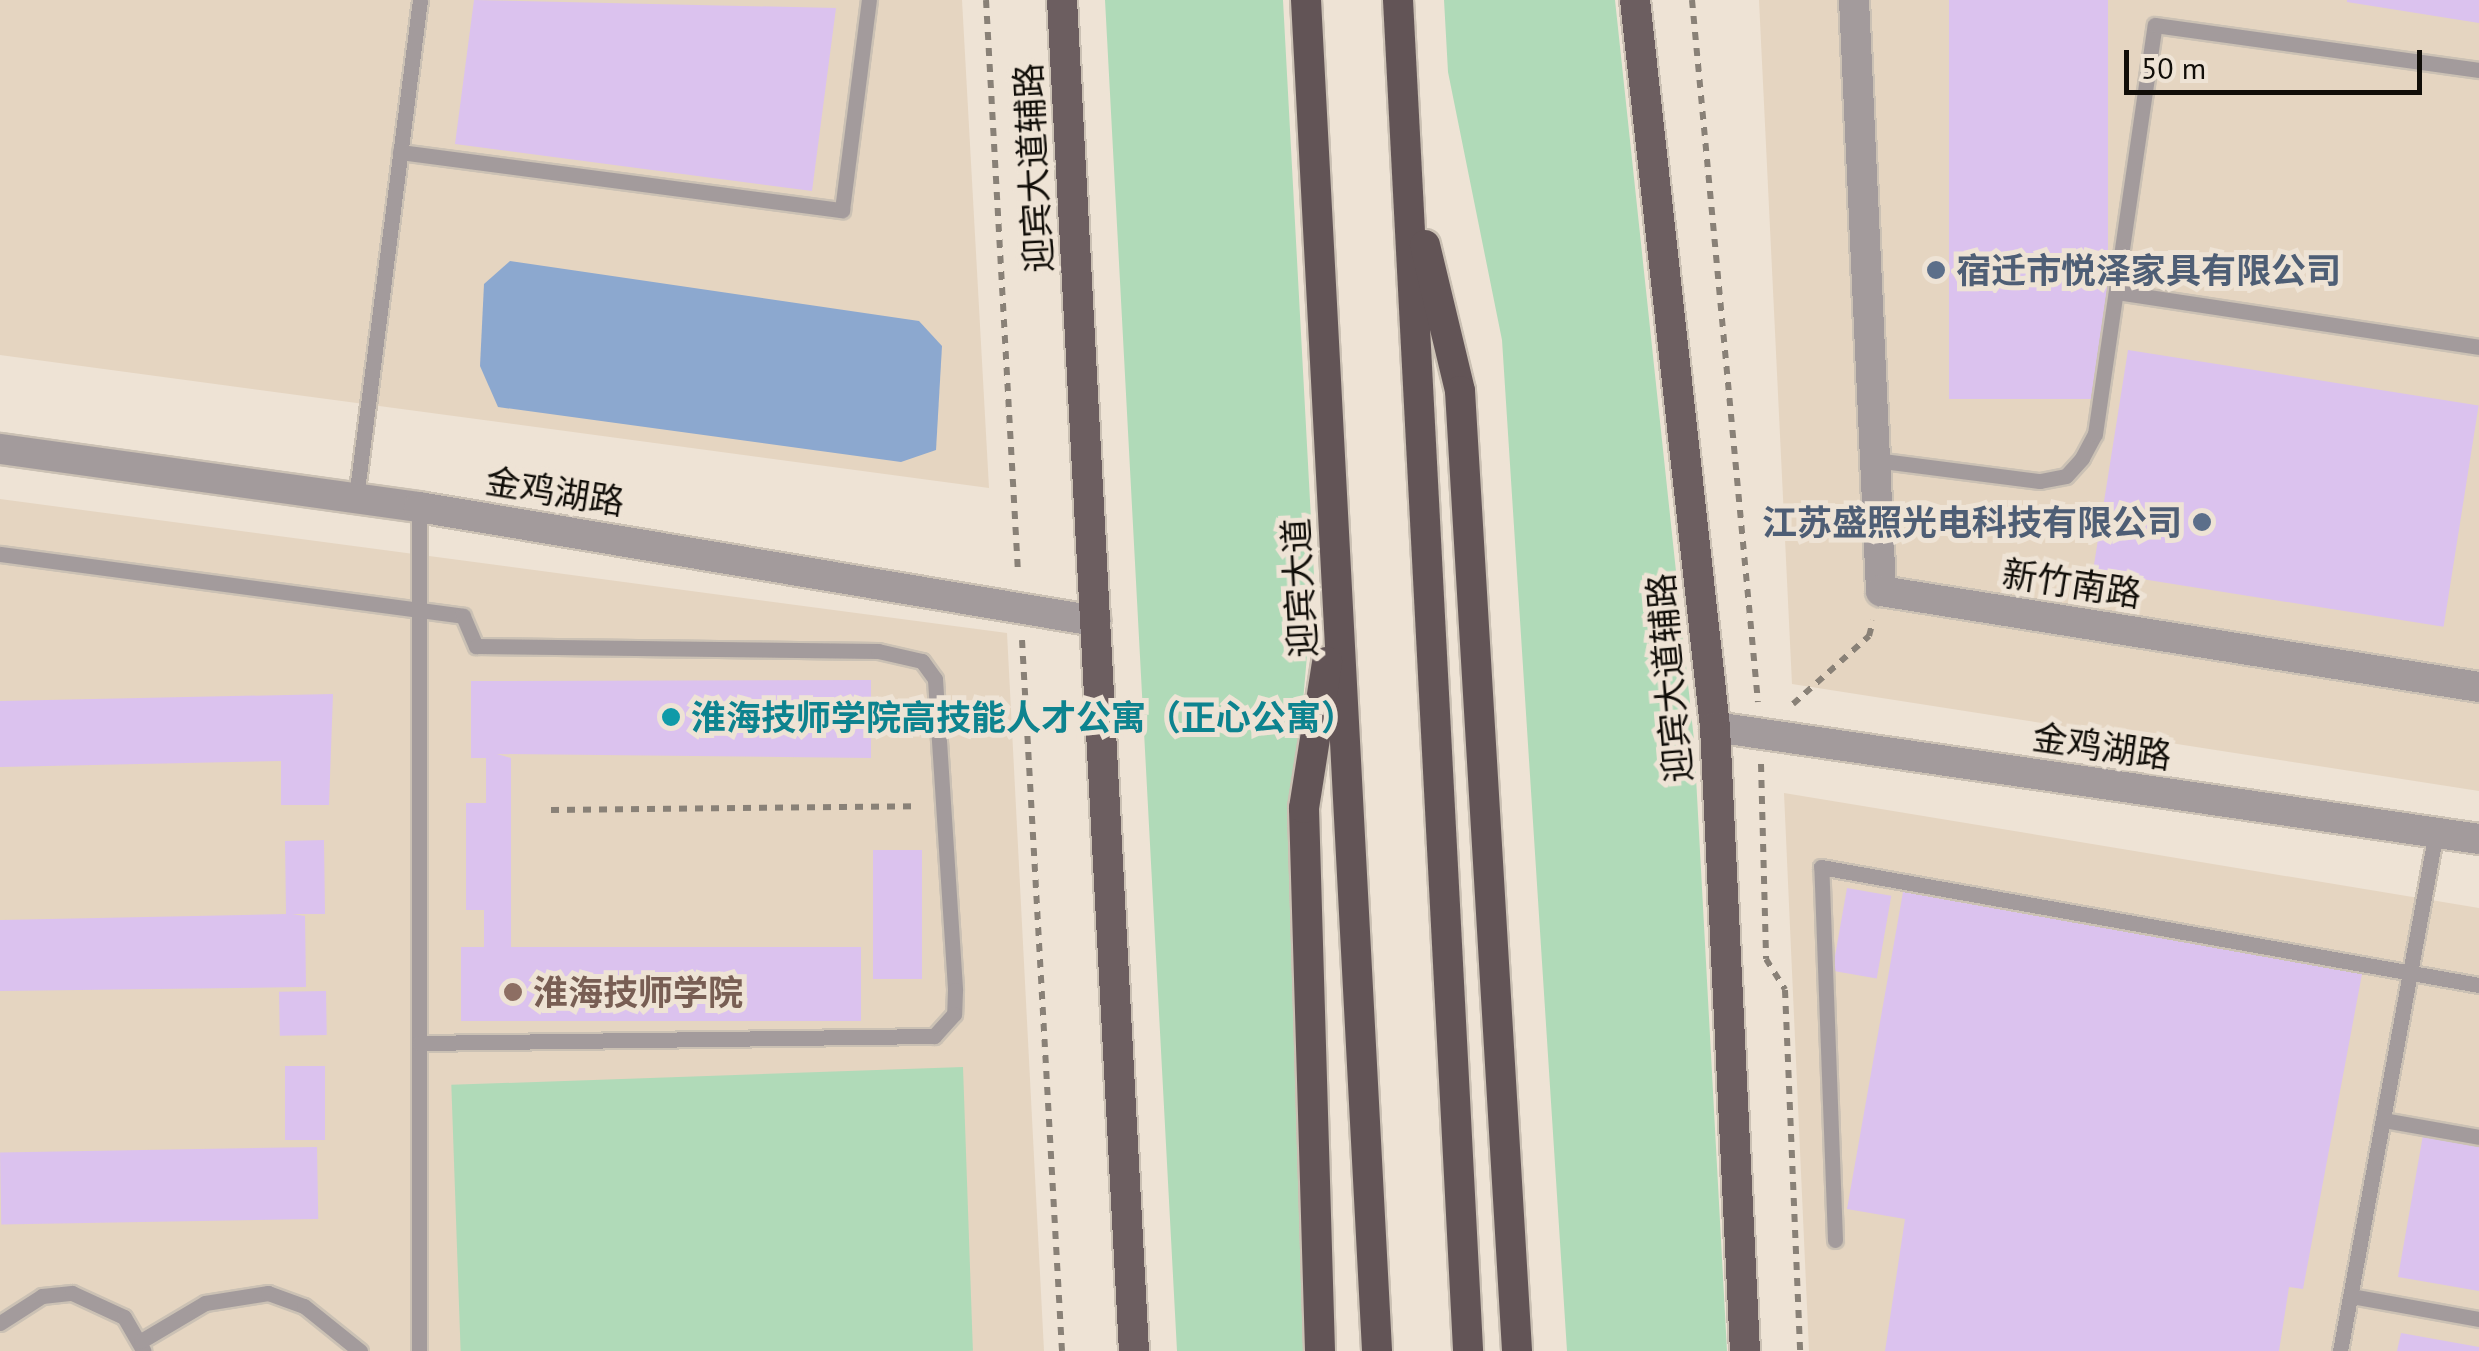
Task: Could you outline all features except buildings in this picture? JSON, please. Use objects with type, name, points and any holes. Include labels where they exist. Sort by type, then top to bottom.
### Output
[{"type":"highway","name":"迎宾大道","points":[[1306,0],[1377,1351]]},
{"type":"highway","points":[[1398,0],[1468,1351]]},
{"type":"highway","points":[[1407,173],[1460,390],[1517,1351]]},
{"type":"highway","points":[[1320,1351],[1304,808],[1337,599]]},
{"type":"main road","name":"迎宾大道辅路","points":[[1062,0],[1134,1351]]},
{"type":"main road","name":"迎宾大道辅路","points":[[1636,0],[1714,727],[1746,1351]]},
{"type":"street","points":[[1854,0],[1881,591]]},
{"type":"street","name":"金鸡湖路","points":[[0,449],[418,507],[1095,621]]},
{"type":"street","name":"新竹南路","points":[[1881,591],[2479,686]]},
{"type":"street","name":"金鸡湖路","points":[[1714,727],[2479,839]]},
{"type":"lane","points":[[356,498],[420,0]]},
{"type":"lane","points":[[400,152],[842,210],[869,0]]},
{"type":"lane","points":[[1875,460],[2040,481],[2066,476],[2094,434],[2155,26],[2479,70]]},
{"type":"lane","points":[[2116,292],[2479,347]]},
{"type":"lane","points":[[418,507],[419,1351]]},
{"type":"lane","points":[[0,554],[462,616],[476,646],[878,651],[922,661],[942,698],[954,1014],[934,1036],[419,1043]]},
{"type":"lane","points":[[2340,1351],[2436,832]]},
{"type":"lane","points":[[1835,1240],[1822,867],[2479,986]]},
{"type":"lane","points":[[2383,1120],[2479,1137]]},
{"type":"lane","points":[[0,1323],[42,1296],[72,1293],[124,1317],[142,1346],[206,1303],[268,1293],[304,1306],[360,1351]]},
{"type":"lane","points":[[2350,1296],[2479,1319]]},
{"type":"path","points":[[986,0],[1062,1351]]},
{"type":"path","points":[[1692,0],[1751,552],[1766,958],[1785,990],[1800,1351]]},
{"type":"path","points":[[1760,733],[1869,636],[1881,591]]},
{"type":"path","points":[[551,810],[947,806]]},
{"type":"shaded area","points":[[0,0],[962,0],[989,488],[0,355]]},
{"type":"shaded area","points":[[1759,0],[2479,0],[2479,791],[1792,684]]},
{"type":"shaded area","name":"淮海技师学院","points":[[0,499],[1007,633],[1044,1351],[0,1351]]},
{"type":"shaded area","points":[[1784,793],[2479,908],[2479,1351],[1809,1351]]},
{"type":"green space","points":[[1105,0],[1283,0],[1314,575],[1296,782],[1311,1351],[1177,1351]]},
{"type":"green space","points":[[1444,0],[1615,0],[1694,740],[1727,1351],[1567,1351],[1502,340],[1448,72]]},
{"type":"green space","points":[[963,1067],[973,1351],[461,1351],[451,1085]]},
{"type":"water","points":[[510,261],[919,321],[942,346],[936,450],[901,462],[498,407],[480,366],[484,284]]},
{"type":"place","name":"宿迁市悦泽家具有限公司","points":[[1936,270]]},
{"type":"place","name":"江苏盛照光电科技有限公司","points":[[2202,522]]},
{"type":"place","name":"淮海技师学院高技能人才公寓（正心公寓）","points":[[671,717]]},
{"type":"place","name":"淮海技师学院","points":[[513,992]]}]
